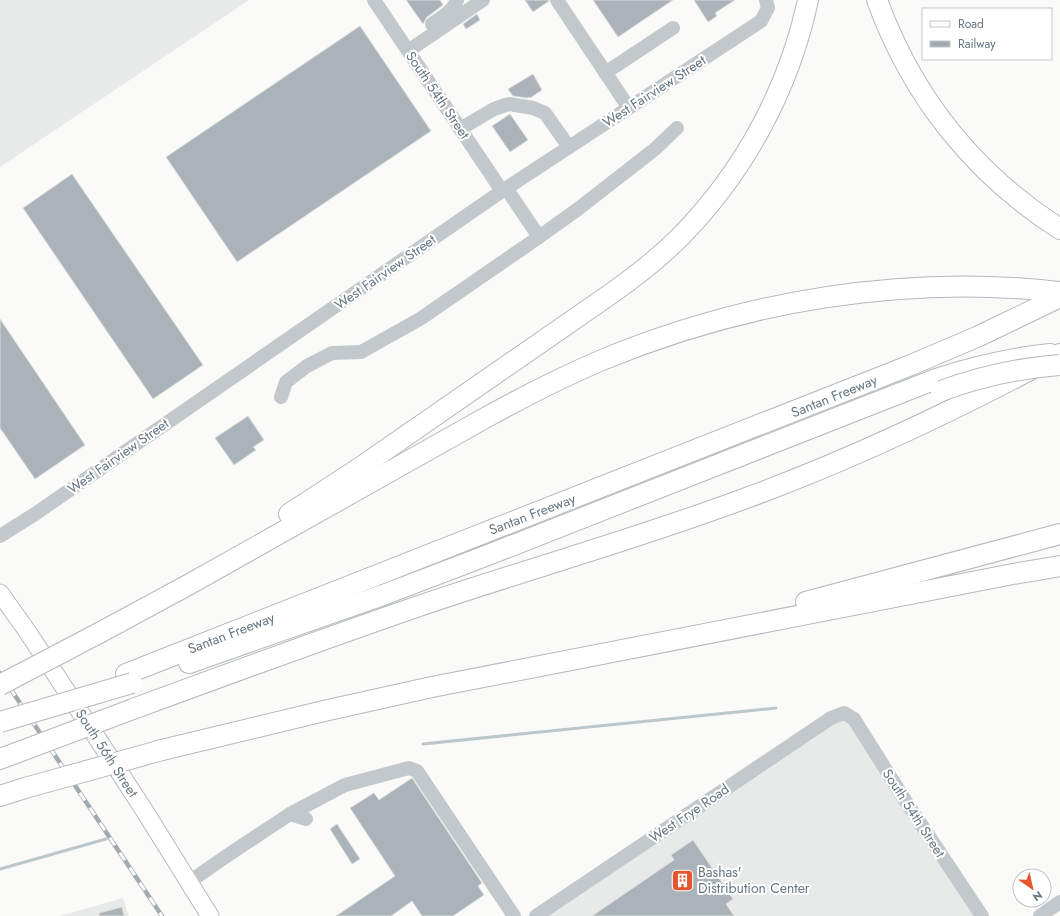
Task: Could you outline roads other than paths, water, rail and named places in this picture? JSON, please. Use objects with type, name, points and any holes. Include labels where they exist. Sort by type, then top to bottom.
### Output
[{"type":"highway","points":[[188,585],[274,524],[364,465],[612,293],[668,248],[693,223],[721,190],[758,134],[784,77],[800,33],[808,0]]},
{"type":"highway","points":[[877,0],[891,35],[906,65],[948,129],[990,175],[1016,197],[1056,226]]},
{"type":"highway","points":[[0,685],[188,585],[528,395],[585,367],[636,347],[689,328],[724,318],[797,302],[834,296],[926,287],[1021,288],[1060,292]]},
{"type":"highway","name":"Santan Freeway","points":[[0,722],[129,678],[910,365],[979,336],[1060,297]]},
{"type":"highway","points":[[265,660],[416,595],[522,555],[938,385],[964,370],[1008,360],[1060,353]]},
{"type":"highway","points":[[8,756],[265,660],[421,605],[660,528],[771,489],[934,419],[1060,353]]},
{"type":"highway","points":[[129,678],[383,595],[938,385],[970,381],[1003,373],[1060,365]]},
{"type":"highway","points":[[689,637],[756,615],[1060,534]]},
{"type":"highway","points":[[0,796],[162,750],[384,697],[1060,566]]},
{"type":"main road","name":"South 56th Street","points":[[0,593],[27,631],[144,810],[210,916]]},
{"type":"street","name":"South 54th Street","points":[[374,0],[460,128],[539,237]]},
{"type":"street","points":[[406,47],[455,6],[457,0]]},
{"type":"street","points":[[406,47],[483,0]]},
{"type":"street","points":[[557,0],[629,108]]},
{"type":"street","name":"West Fairview Street","points":[[0,536],[504,190],[761,21],[767,4]]},
{"type":"street","points":[[605,73],[673,28]]},
{"type":"street","points":[[460,128],[494,109],[510,104],[533,108],[545,113],[569,147]]},
{"type":"street","points":[[281,397],[286,382],[307,366],[332,353],[361,352],[420,320],[578,209],[655,150],[677,128]]},
{"type":"street","name":"South 54th Street","points":[[844,713],[854,719],[982,916]]},
{"type":"street","name":"West Frye Road","points":[[536,916],[830,718],[844,713]]},
{"type":"street","points":[[189,882],[290,814],[345,785],[409,768],[417,771],[514,916]]},
{"type":"street","points":[[290,814],[306,819]]},
{"type":"street","points":[[1040,916],[1060,902]]},
{"type":"waterway","points":[[423,744],[776,708]]},
{"type":"waterway","points":[[0,869],[106,839]]},
{"type":"railway","points":[[0,673],[162,916]]},
{"type":"place","name":"Bashas' Distribution Center","points":[[682,880]]}]
